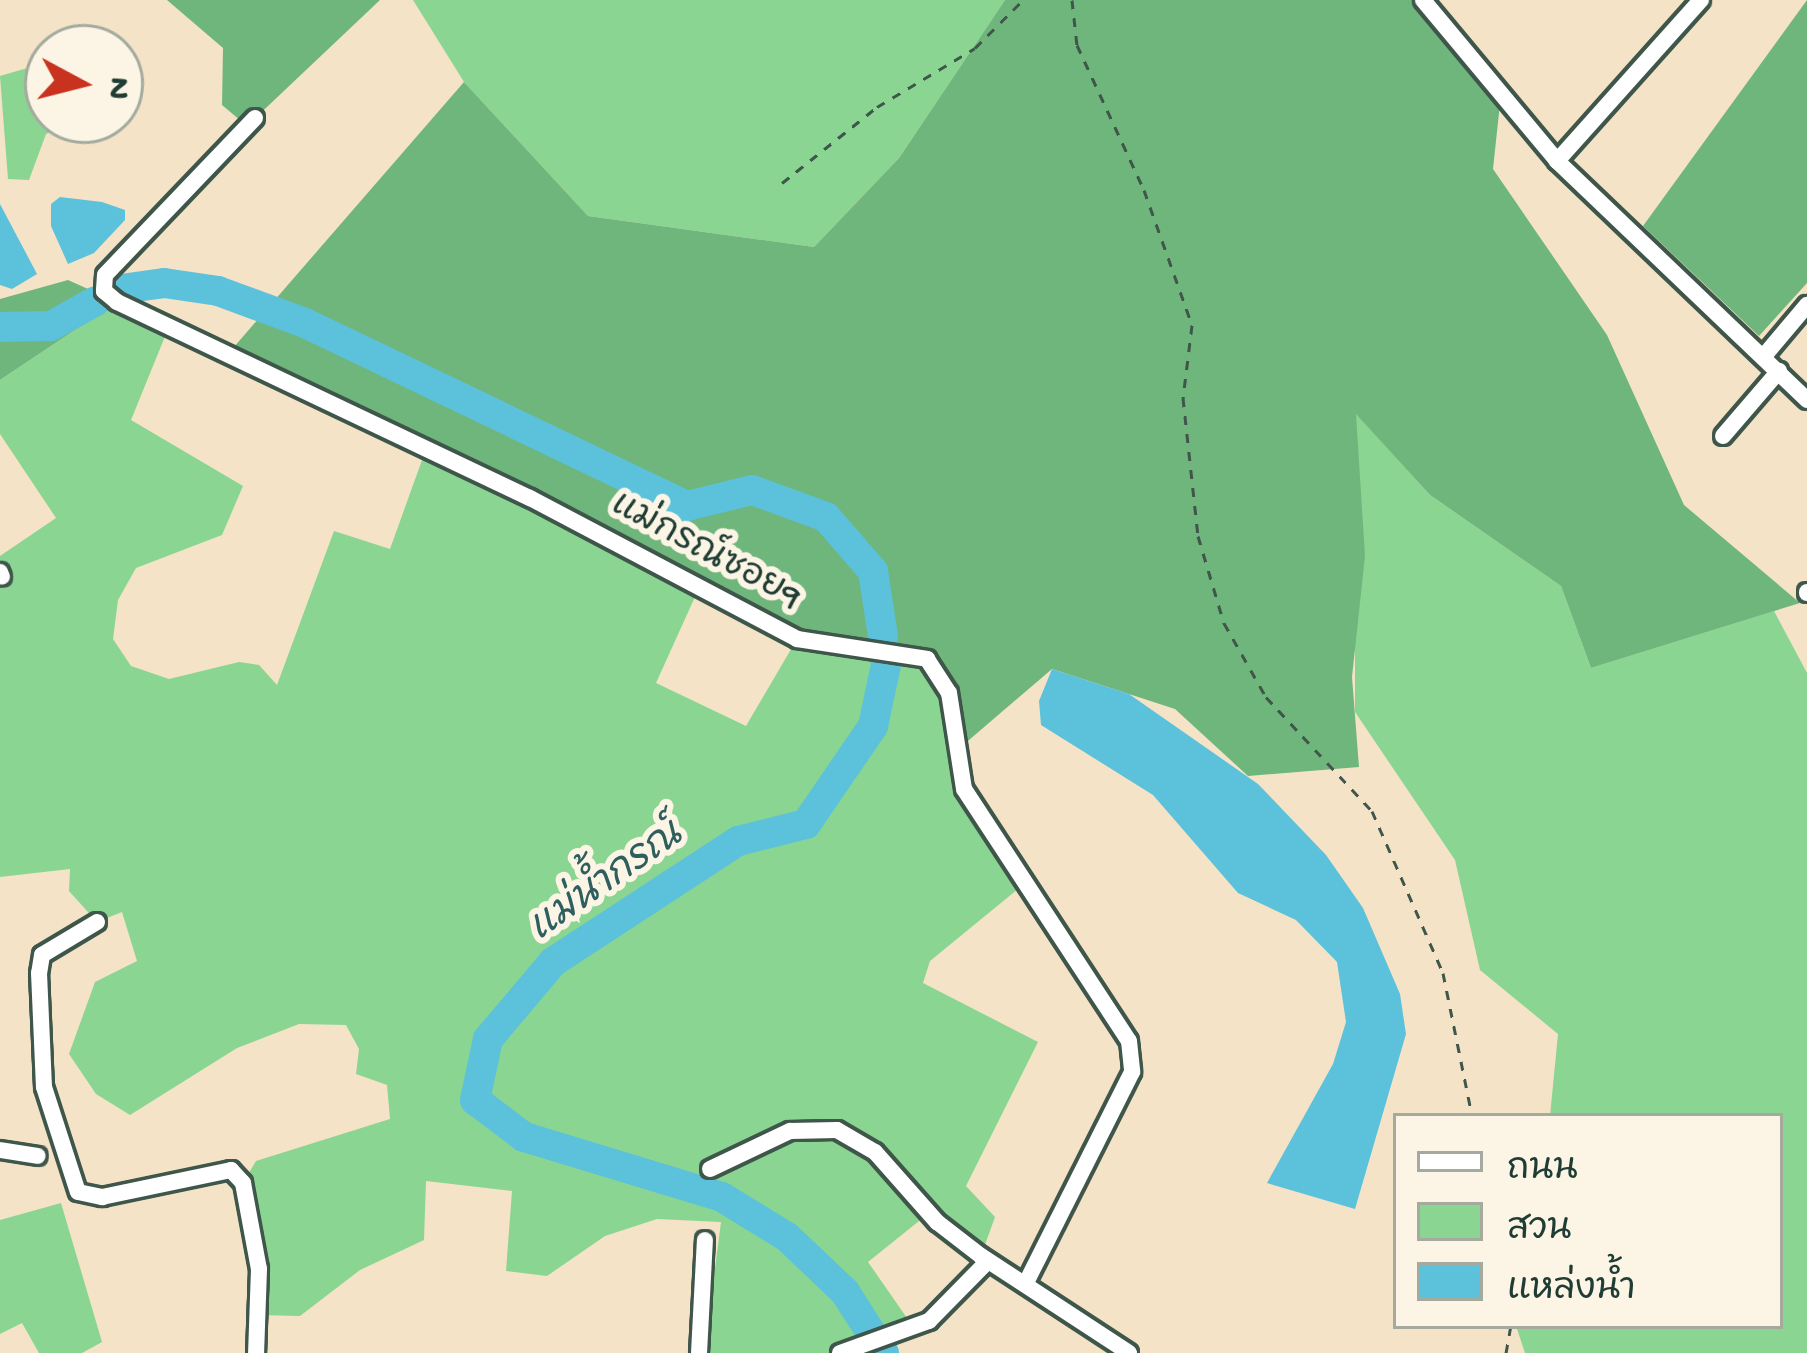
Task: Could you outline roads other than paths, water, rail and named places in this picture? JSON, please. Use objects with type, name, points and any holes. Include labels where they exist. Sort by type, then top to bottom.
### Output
[{"type":"street","points":[[1424,0],[1556,161],[1807,400]]},
{"type":"street","points":[[1556,161],[1701,0]]},
{"type":"street","name":"แม่กรณ์ซอย9","points":[[255,118],[105,275],[104,291],[117,302],[530,498],[797,639],[927,659],[950,693],[964,789],[1129,1041],[1132,1072],[1026,1282]]},
{"type":"street","points":[[1764,356],[1807,305]]},
{"type":"street","points":[[1723,436],[1779,371]]},
{"type":"street","points":[[97,922],[42,955],[39,973],[44,1087],[78,1192],[102,1197],[231,1170],[243,1183],[259,1269],[256,1353]]},
{"type":"street","points":[[710,1169],[790,1131],[837,1130],[875,1151],[937,1222],[988,1261],[1130,1353]]},
{"type":"street","points":[[0,1150],[38,1156]]},
{"type":"street","points":[[699,1353],[705,1240]]},
{"type":"street","points":[[840,1353],[929,1321],[988,1261]]},
{"type":"water","points":[[60,197],[125,210],[125,220],[94,253],[68,264],[51,226],[51,204]]},
{"type":"water","points":[[0,204],[37,274],[12,289],[0,285]]},
{"type":"water","points":[[1052,669],[1129,694],[1258,784],[1326,855],[1363,908],[1400,994],[1406,1034],[1355,1209],[1267,1183],[1333,1064],[1346,1022],[1337,962],[1296,920],[1238,893],[1153,795],[1041,725],[1039,701]]},
{"type":"waterway","name":"แม่น้ำกรณ์","points":[[121,289],[164,283],[218,291],[305,323],[687,506],[752,490],[826,517],[873,571],[883,636]]},
{"type":"waterway","name":"แม่น้ำกรณ์","points":[[0,327],[51,326],[96,301]]},
{"type":"waterway","name":"แม่น้ำกรณ์","points":[[884,1353],[845,1292],[787,1237],[722,1197],[524,1137],[475,1100],[488,1039],[553,962],[738,841],[806,824],[873,726],[887,660]]}]
